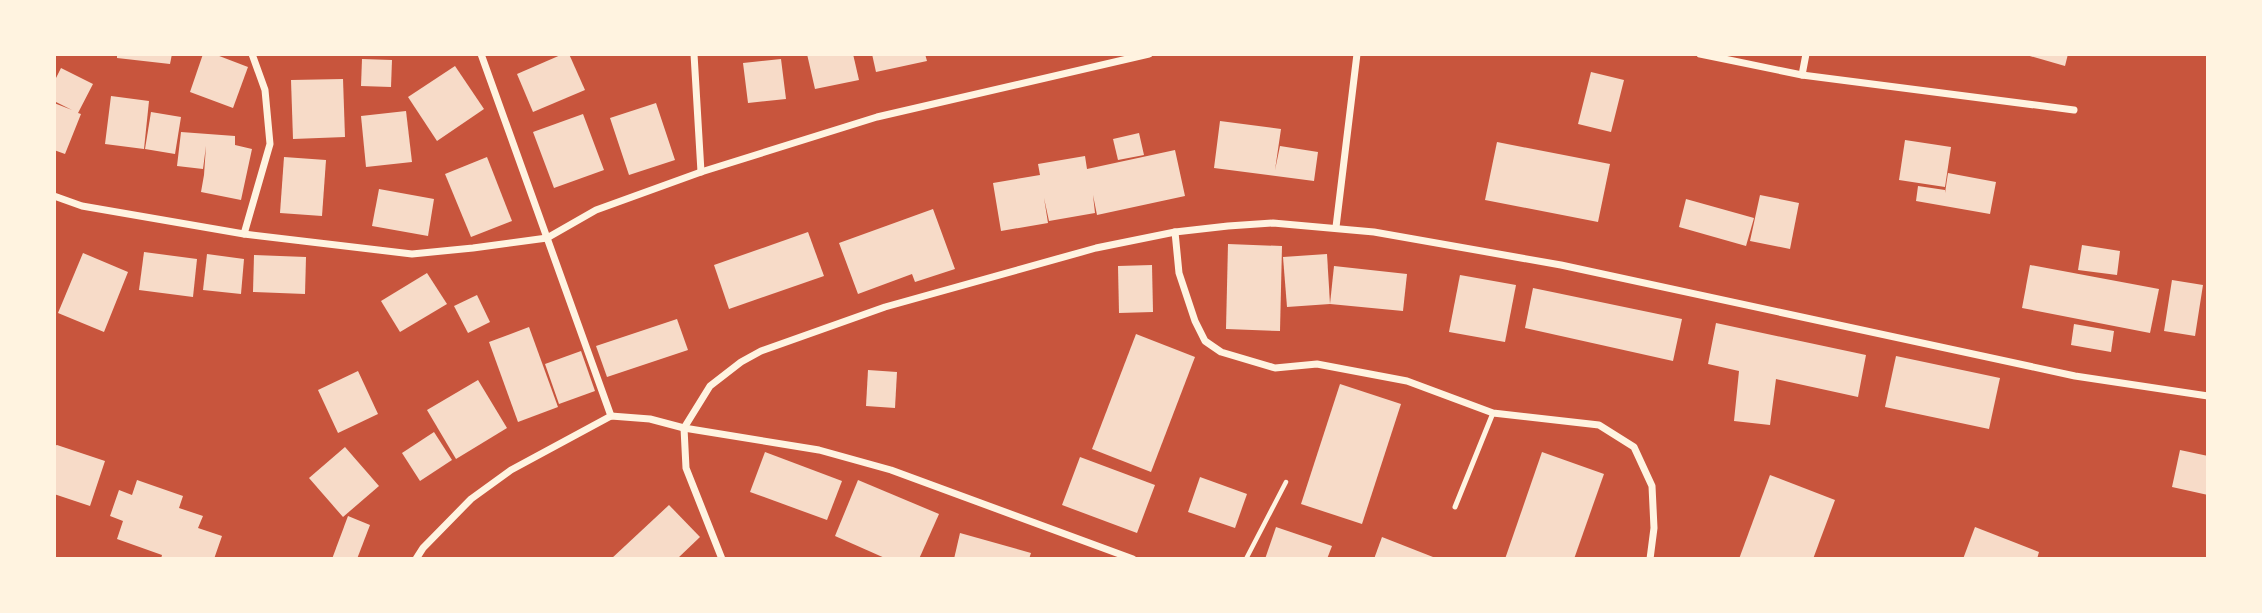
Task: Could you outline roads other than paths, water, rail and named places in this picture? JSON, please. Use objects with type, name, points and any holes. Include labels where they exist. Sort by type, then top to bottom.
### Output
[{"type":"street","points":[[244,234],[270,144],[265,90],[252,54]]},
{"type":"street","points":[[481,54],[611,416]]},
{"type":"street","points":[[694,54],[701,172]]},
{"type":"street","points":[[54,196],[82,206],[244,234],[412,254],[547,238],[596,210],[701,172],[877,117],[1149,54]]},
{"type":"street","points":[[1336,227],[1357,54]]},
{"type":"street","points":[[1700,54],[1801,75],[2074,110]]},
{"type":"street","points":[[1801,75],[1805,54]]},
{"type":"street","points":[[722,559],[686,468],[684,428],[709,386],[741,362],[761,351],[885,307],[1096,248],[1175,232],[1273,223],[1336,227],[1561,265],[2076,376],[2208,396]]},
{"type":"street","points":[[1175,232],[1180,273],[1195,321],[1205,341],[1220,352],[1275,368],[1317,364],[1396,379],[1493,412],[1599,425],[1634,447],[1652,486],[1654,528],[1650,559]]},
{"type":"street","points":[[416,559],[423,548],[481,491],[511,470],[611,416],[650,419],[684,428],[818,450],[891,470],[1133,559]]},
{"type":"lane","points":[[1455,507],[1493,412]]}]
